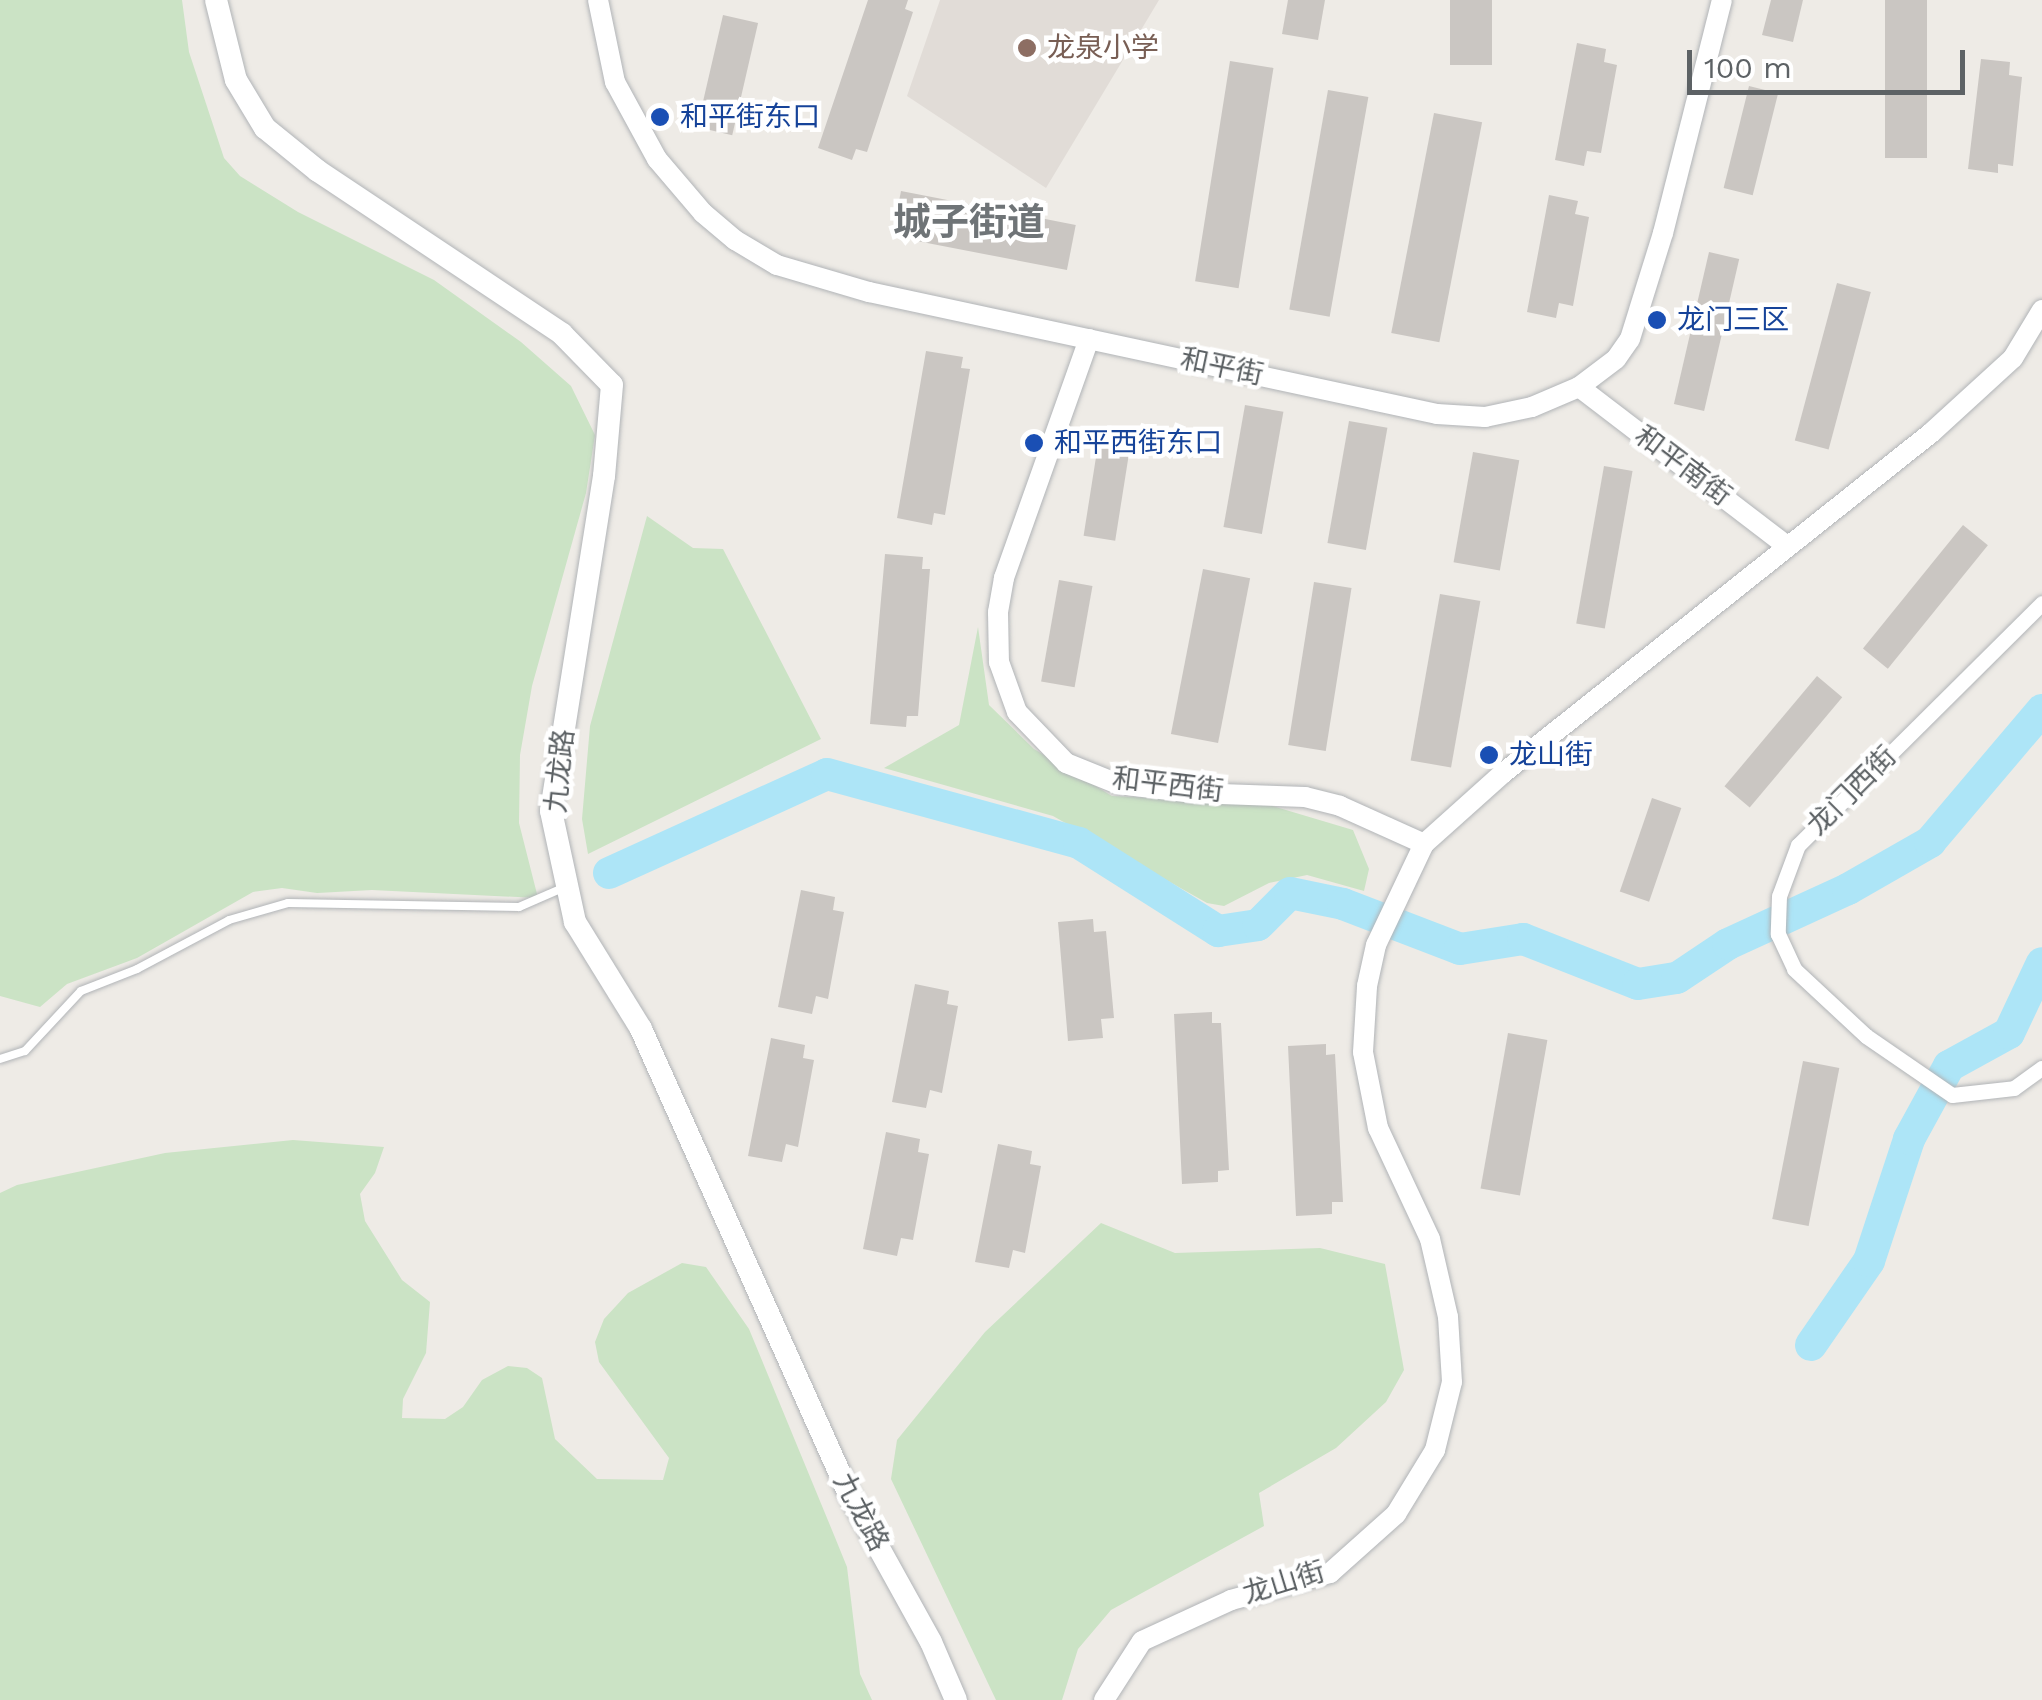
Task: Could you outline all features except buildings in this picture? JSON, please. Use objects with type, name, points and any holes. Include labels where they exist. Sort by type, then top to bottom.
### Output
[{"type":"main road","name":"九龙路","points":[[216,0],[236,80],[265,128],[318,171],[562,334],[612,385],[604,476],[551,811],[574,922],[641,1029],[849,1494],[931,1642],[956,1700]]},
{"type":"street","name":"和平街","points":[[598,0],[615,82],[636,128],[679,186],[735,240],[778,264],[819,280],[1436,414],[1485,417],[1532,407],[1578,387],[1616,359],[1641,315],[1722,0]]},
{"type":"street","name":"龙山街","points":[[1104,1700],[1142,1641],[1231,1600],[1330,1572],[1396,1514],[1436,1450],[1452,1382],[1448,1317],[1430,1239],[1378,1128],[1363,1052],[1367,986],[1376,945],[1424,844],[1495,780],[1931,433],[2013,358],[2042,310]]},
{"type":"street","name":"和平西街","points":[[1089,338],[1004,578],[998,612],[1000,662],[1017,712],[1066,763],[1118,784],[1194,793],[1305,797],[1340,806],[1424,844]]},
{"type":"street","name":"和平南街","points":[[1578,387],[1786,545]]},
{"type":"street","name":"龙门西街","points":[[2042,602],[1798,845],[1779,896],[1778,934],[1794,969],[1882,1046],[1952,1095],[2014,1088],[2042,1068]]},
{"type":"lane","points":[[0,1059],[25,1051],[81,990],[137,969],[229,920],[288,903],[519,908],[567,886]]},
{"type":"shaded area","name":"龙泉小学","points":[[940,0],[1159,0],[1046,188],[907,96]]},
{"type":"green space","points":[[0,0],[182,0],[189,52],[224,158],[240,176],[298,212],[434,280],[521,342],[571,386],[595,435],[586,493],[532,686],[520,755],[519,823],[538,898],[372,890],[317,893],[282,888],[253,892],[137,958],[67,984],[40,1007],[0,996]]},
{"type":"green space","points":[[647,516],[693,548],[723,549],[821,739],[588,854],[582,819],[590,726]]},
{"type":"green space","points":[[978,627],[989,705],[1034,749],[1112,796],[1262,803],[1353,830],[1369,869],[1364,891],[1307,875],[1269,883],[1224,906],[1207,903],[1053,816],[884,768],[959,725]]},
{"type":"green space","points":[[293,1140],[384,1147],[375,1173],[360,1194],[365,1221],[402,1280],[430,1302],[426,1353],[403,1399],[402,1418],[445,1419],[463,1407],[482,1380],[508,1366],[527,1368],[542,1378],[555,1439],[597,1479],[663,1480],[669,1458],[599,1362],[595,1342],[604,1319],[628,1293],[682,1263],[706,1267],[749,1329],[847,1567],[860,1674],[872,1700],[0,1700],[0,1193],[17,1185],[165,1153]]},
{"type":"green space","points":[[1101,1223],[1175,1253],[1320,1248],[1385,1264],[1404,1370],[1386,1402],[1336,1448],[1259,1493],[1264,1526],[1111,1610],[1078,1649],[1062,1700],[996,1700],[891,1479],[897,1440],[985,1332]]},
{"type":"waterway","points":[[609,873],[827,774],[1079,843],[1218,931],[1258,925],[1290,893],[1343,904],[1460,949],[1523,939],[1638,984],[1677,978],[1728,944],[1848,889],[1930,842],[2042,710]]},
{"type":"waterway","points":[[1811,1345],[1869,1261],[1909,1139],[1949,1066],[2009,1033],[2042,963]]},
{"type":"place","name":"龙泉小学","points":[[1027,48]]},
{"type":"place","name":"和平街东口","points":[[660,117]]},
{"type":"place","name":"龙门三区","points":[[1657,320]]},
{"type":"place","name":"和平西街东口","points":[[1034,443]]},
{"type":"place","name":"龙山街","points":[[1489,755]]},
{"type":"district","name":"城子街道","points":[[969,223]]}]
